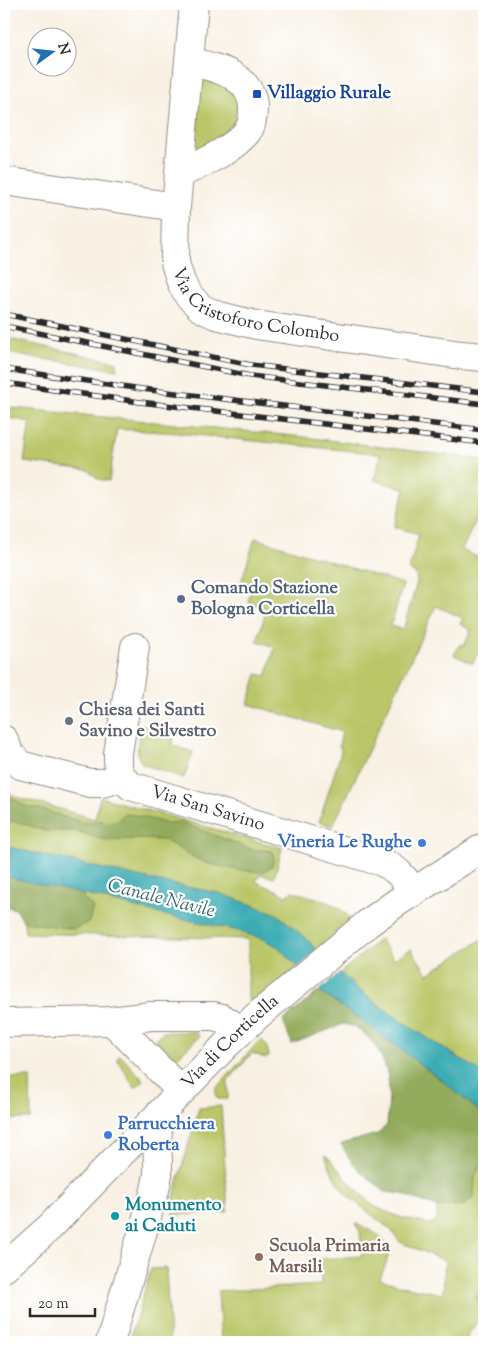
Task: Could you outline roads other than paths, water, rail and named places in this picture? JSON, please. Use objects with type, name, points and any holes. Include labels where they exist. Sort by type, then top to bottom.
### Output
[{"type":"street","name":"Via Cristoforo Colombo","points":[[194,4],[176,208],[175,263],[181,282],[188,295],[208,312],[256,325],[451,354],[484,357]]},
{"type":"street","points":[[180,174],[216,156],[237,142],[249,130],[253,119],[253,104],[247,89],[236,76],[218,68],[190,61]]},
{"type":"street","points":[[4,181],[176,208]]},
{"type":"street","points":[[4,740],[10,754],[20,765],[90,783],[102,783],[121,778],[118,768],[118,753],[135,647]]},
{"type":"street","name":"Via San Savino","points":[[121,778],[131,786],[382,862],[400,873],[413,892]]},
{"type":"street","name":"Via di Corticella","points":[[4,1268],[50,1227],[241,1030],[367,924],[484,847]]},
{"type":"street","points":[[4,1023],[110,1021],[151,1016],[213,1016],[222,1018],[241,1030]]},
{"type":"street","points":[[110,1021],[173,1101],[159,1120],[157,1128],[158,1175],[155,1190],[110,1342]]},
{"type":"water","name":"Canale Navile","points":[[4,846],[160,882],[219,893],[277,914],[307,939],[317,951],[298,967],[277,946],[263,939],[235,930],[4,876]]},
{"type":"water","points":[[340,973],[392,1014],[484,1074],[484,1115],[448,1085],[375,1030],[319,991]]},
{"type":"railway","points":[[4,314],[251,365],[484,392]]},
{"type":"railway","points":[[4,326],[250,376],[484,404]]},
{"type":"railway","points":[[4,369],[142,389],[484,430]]},
{"type":"railway","points":[[4,383],[140,402],[484,443]]},
{"type":"place","name":"Villaggio Rurale","points":[[257,94]]},
{"type":"place","name":"Comando Stazione Bologna Corticella","points":[[181,599]]},
{"type":"place","name":"Chiesa dei Santi Savino e Silvestro","points":[[69,721]]},
{"type":"place","name":"Vineria Le Rughe","points":[[422,843]]},
{"type":"place","name":"Parrucchiera Roberta","points":[[108,1135]]},
{"type":"place","name":"Monumento ai Caduti","points":[[115,1216]]},
{"type":"place","name":"Scuola Primaria Marsili","points":[[259,1257]]}]
